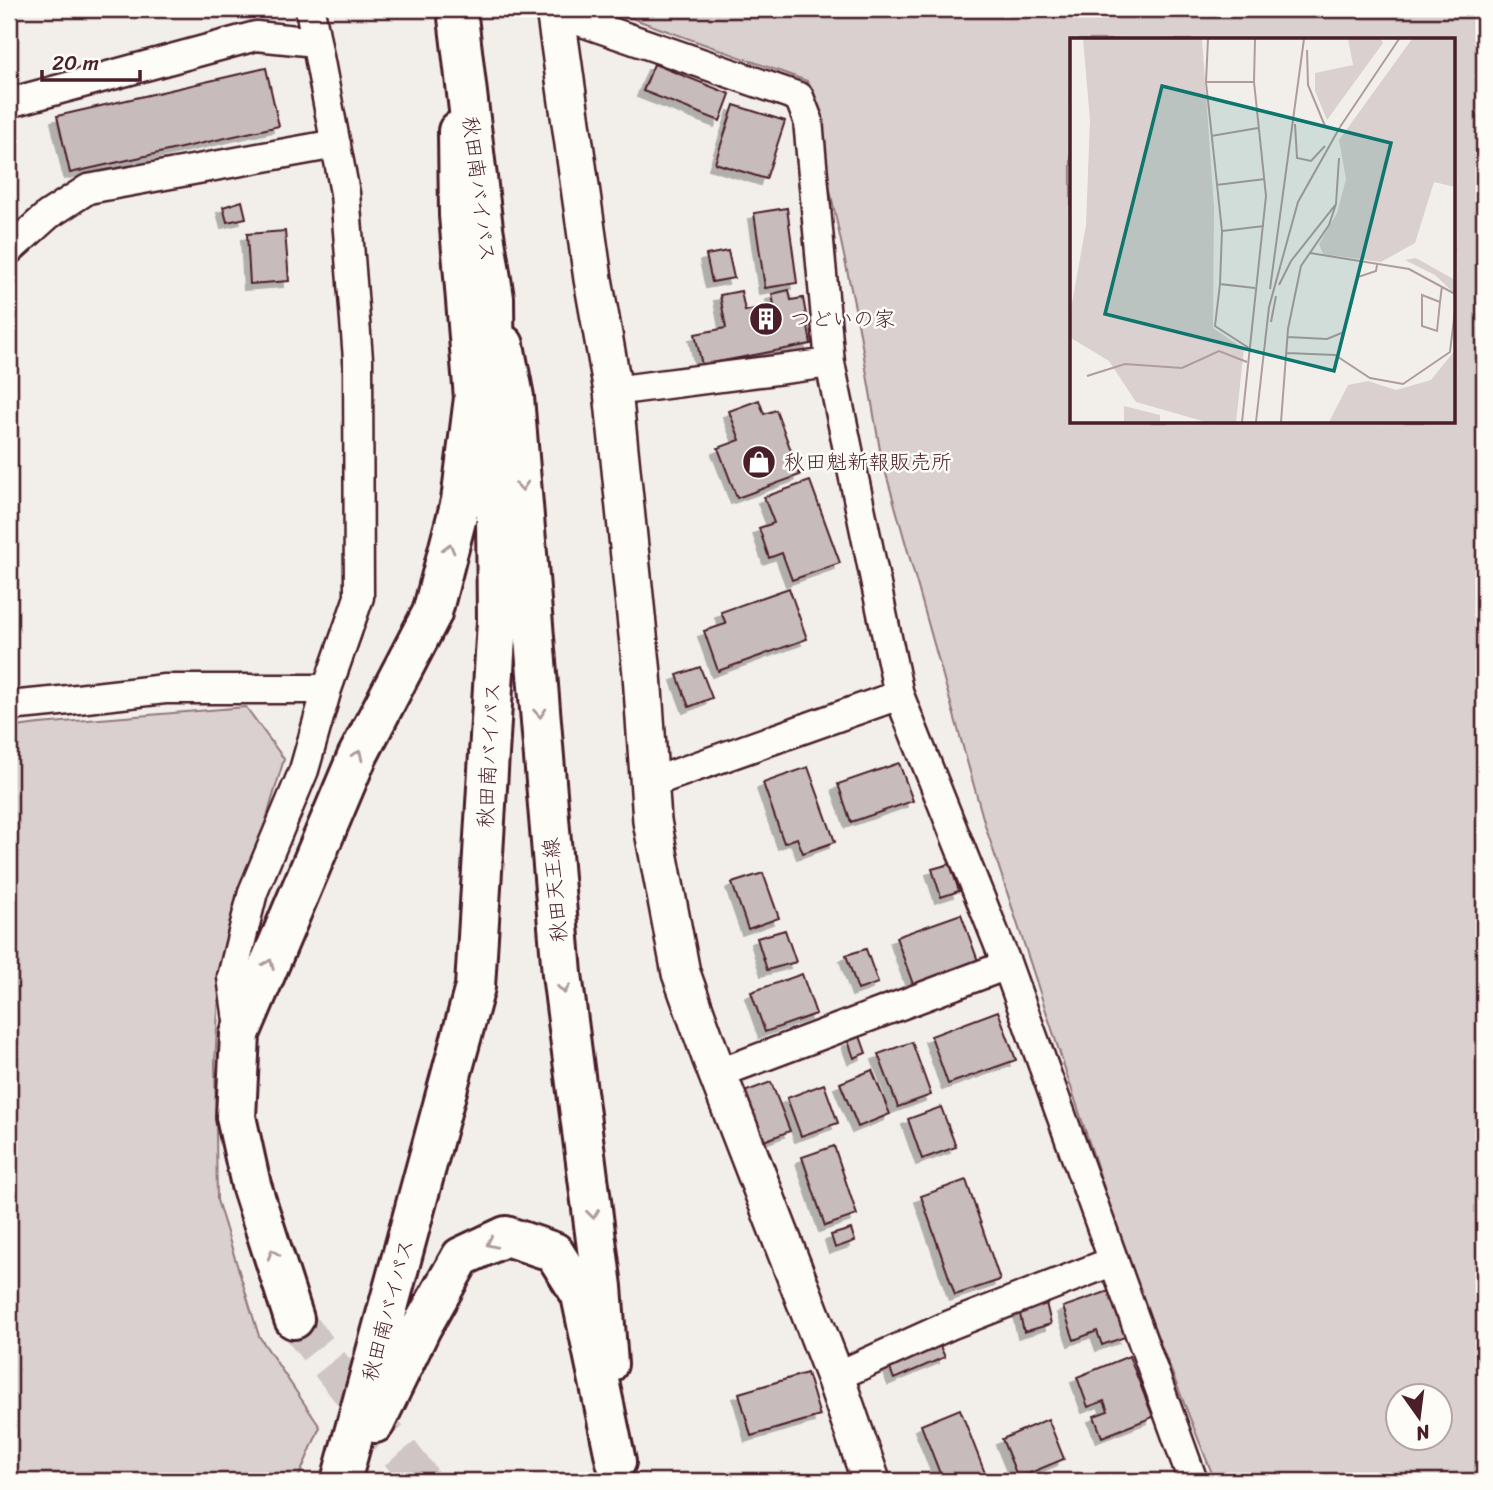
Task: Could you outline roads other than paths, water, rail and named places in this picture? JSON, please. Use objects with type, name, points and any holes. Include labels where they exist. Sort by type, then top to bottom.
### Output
[{"type":"main road","name":"秋田南バイパス","points":[[341,1481],[475,987],[497,621],[494,298],[457,10]]},
{"type":"main road","points":[[294,1319],[251,1185],[236,1117],[240,1034],[357,757],[432,613],[461,501],[474,398],[458,215],[457,10]]},
{"type":"main road","name":"秋田天王線","points":[[494,298],[514,397],[562,974],[602,1287],[618,1471]]},
{"type":"main road","points":[[347,1481],[421,1328],[461,1257],[506,1236],[554,1252],[580,1295],[618,1471]]},
{"type":"street","points":[[240,1034],[232,977],[253,892],[304,770],[327,689],[359,597],[358,359],[345,194],[310,9]]},
{"type":"street","points":[[871,1481],[835,1377],[681,973],[652,821],[642,674],[613,391],[593,279],[556,11],[799,97],[808,120],[830,363],[899,695],[1007,965],[1193,1481]]},
{"type":"street","points":[[9,97],[16,101],[256,36],[316,42]]},
{"type":"street","points":[[9,250],[48,215],[88,189],[336,144]]},
{"type":"street","points":[[613,391],[830,363]]},
{"type":"street","points":[[9,706],[165,689],[327,689]]},
{"type":"street","points":[[650,783],[899,695]]},
{"type":"street","points":[[718,1074],[1007,965]]},
{"type":"street","points":[[835,1377],[950,1325],[1114,1261]]},
{"type":"tunnel","points":[[294,1319],[422,1481]]},
{"type":"place","name":"つどいの家","points":[[766,319]]},
{"type":"place","name":"秋田魁新報販売所","points":[[759,462]]}]
